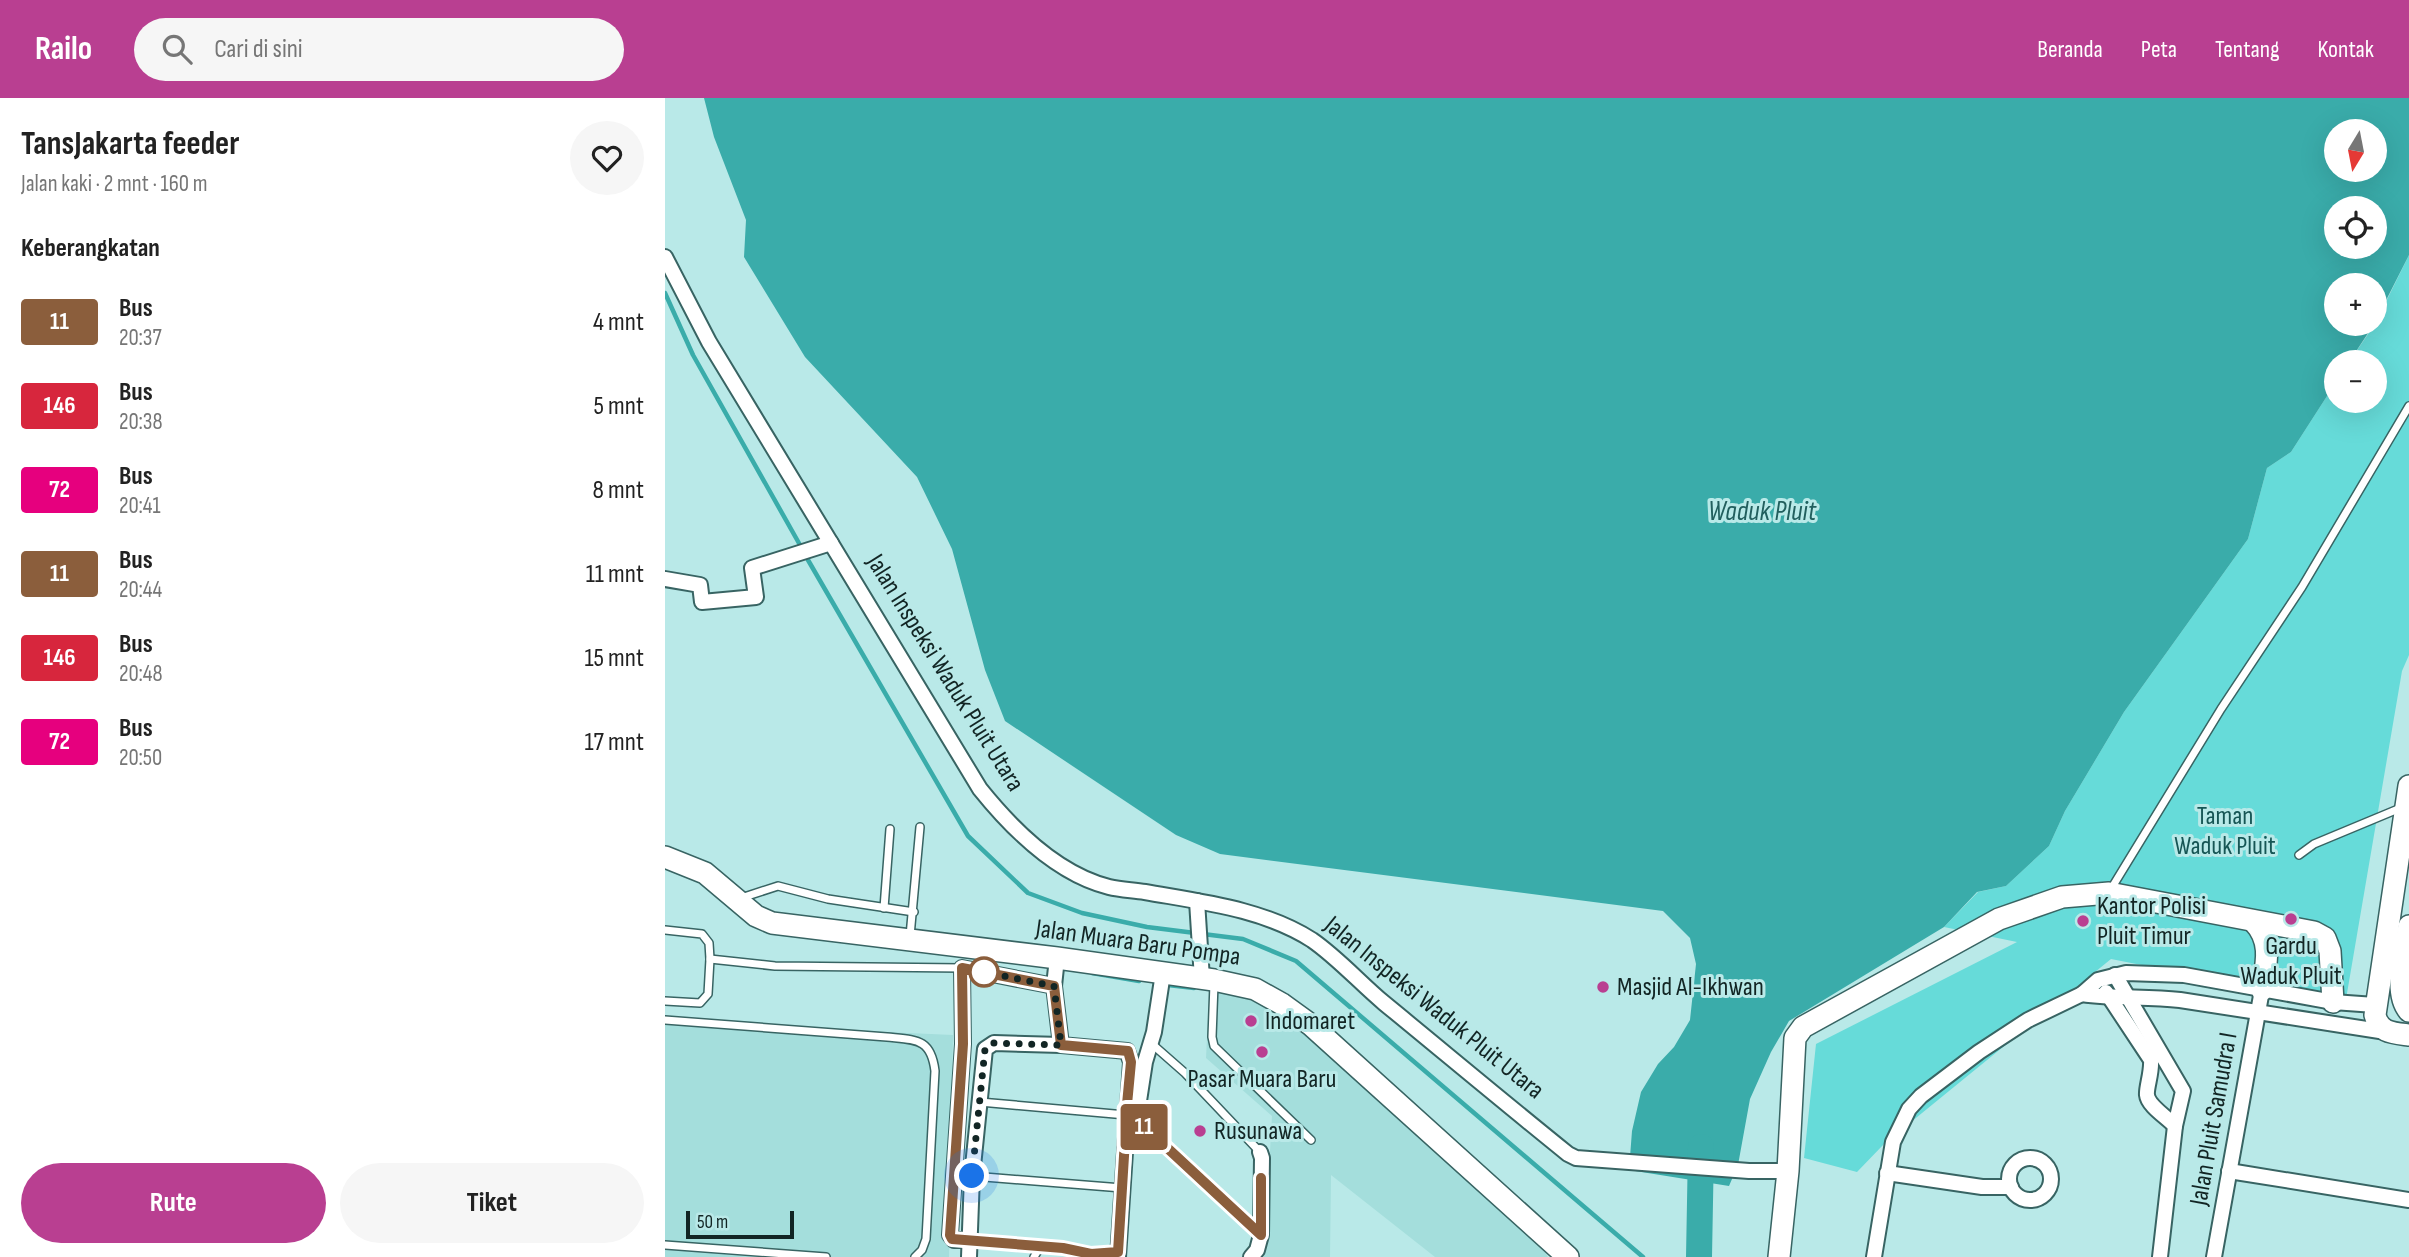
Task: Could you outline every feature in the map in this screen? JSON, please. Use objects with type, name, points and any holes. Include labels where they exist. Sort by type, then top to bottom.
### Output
[{"type":"street","name":"Jalan Inspeksi Waduk Pluit Utara","points":[[665,257],[709,342],[980,789],[1012,827],[1030,843],[1081,877],[1109,887],[1197,901],[1255,915],[1313,941],[1568,1154],[1583,1160],[1624,1160],[1749,1171],[1789,1171]]},
{"type":"street","points":[[665,579],[700,585],[702,602],[756,597],[753,568],[831,543]]},
{"type":"street","points":[[2386,1032],[2378,1025],[2375,1005],[2408,795]]},
{"type":"street","name":"Jalan Muara Baru Pompa","points":[[665,857],[705,873],[756,916],[772,923],[1057,962],[1163,973],[1206,972],[1255,989],[1311,1025],[1568,1257]]},
{"type":"street","points":[[1779,1257],[1789,1171],[1795,1038],[1803,1027],[1999,919],[2062,897],[2109,893],[2313,932],[2325,938],[2330,951],[2333,1002]]},
{"type":"street","points":[[1197,901],[1206,972]]},
{"type":"street","points":[[2254,922],[2266,939],[2264,977]]},
{"type":"street","points":[[2409,926],[2400,986],[2403,1004],[2409,1011]]},
{"type":"street","points":[[1057,962],[1054,986],[1061,1045]]},
{"type":"street","points":[[969,1240],[954,1240],[950,1235],[963,1044],[962,968],[1054,986]]},
{"type":"street","points":[[1874,1257],[1893,1142],[1901,1122],[1921,1096],[1979,1052],[2028,1020],[2082,994],[2098,979],[2150,972],[2264,977],[2333,1002],[2375,1005]]},
{"type":"street","points":[[1118,1254],[1122,1188],[1132,1114],[1152,1044],[1163,973]]},
{"type":"street","points":[[2115,975],[2183,1091],[2175,1126],[2160,1257]]},
{"type":"street","name":"Jalan Pluit Samudra I","points":[[2214,1257],[2264,977]]},
{"type":"street","points":[[2098,979],[2151,1060],[2152,1072],[2147,1095],[2150,1102],[2175,1126]]},
{"type":"street","points":[[2082,994],[2111,998],[2149,996],[2409,1035]]},
{"type":"street","points":[[969,1257],[972,1176],[985,1049],[988,1045],[1061,1045],[1128,1051],[1131,1062],[1132,1114]]},
{"type":"street","points":[[2152,1072],[2167,1062]]},
{"type":"street","points":[[1251,1257],[1257,1251],[1261,1235],[1260,1152]]},
{"type":"street","points":[[2229,1171],[2409,1200]]},
{"type":"street","points":[[1887,1173],[1982,1187],[2011,1187]]},
{"type":"lane","points":[[2109,893],[2221,709],[2302,587],[2409,406]]},
{"type":"lane","points":[[2299,855],[2314,844],[2408,795]]},
{"type":"lane","points":[[909,941],[914,912],[920,827]]},
{"type":"lane","points":[[884,908],[890,829]]},
{"type":"lane","points":[[736,899],[778,886],[828,899],[914,912]]},
{"type":"lane","points":[[665,930],[702,934],[709,943],[710,959],[708,994],[700,1003],[665,1002]]},
{"type":"lane","points":[[710,959],[787,966],[962,968]]},
{"type":"lane","points":[[1206,972],[1214,1046],[1311,1140]]},
{"type":"lane","points":[[665,1020],[887,1037],[918,1041],[926,1045],[936,1071],[926,1239],[922,1250],[915,1257]]},
{"type":"lane","points":[[1152,1044],[1185,1073],[1260,1152]]},
{"type":"lane","points":[[981,1102],[1132,1114],[1261,1235]]},
{"type":"lane","points":[[972,1176],[1122,1188]]},
{"type":"lane","points":[[969,1240],[1063,1248],[1091,1254],[1118,1254]]},
{"type":"lane","points":[[665,1245],[826,1257]]},
{"type":"lane","points":[[1034,1257],[1040,1247]]},
{"type":"shaded area","points":[[1210,980],[1300,1019],[1539,1242],[1548,1257],[1435,1257],[1331,1175],[1330,1257],[1264,1257],[1272,1116],[1206,1058]]},
{"type":"shaded area","points":[[665,1022],[953,1035],[949,1257],[665,1257]]},
{"type":"green space","name":"Taman Waduk Pluit","points":[[2409,255],[2409,655],[2402,671],[2345,1005],[2111,959],[1884,1144],[1857,1172],[1804,1158],[1816,1044],[2017,942],[1944,927],[1978,892],[2006,886],[2049,846],[2065,811],[2124,712],[2248,539],[2267,468],[2291,452],[2324,401],[2324,413],[2387,413],[2387,350],[2357,350],[2367,336],[2387,336],[2387,300]]},
{"type":"water","name":"Waduk Pluit","points":[[704,98],[2409,98],[2409,255],[2387,298],[2387,273],[2324,273],[2324,336],[2366,336],[2357,350],[2324,350],[2324,401],[2291,452],[2267,468],[2248,539],[2124,712],[2065,811],[2049,846],[2006,886],[1977,892],[1944,927],[1789,1021],[1771,1052],[1750,1099],[1738,1165],[1729,1186],[1629,1170],[1632,1131],[1641,1092],[1690,1020],[1696,964],[1690,938],[1663,911],[1220,854],[1176,835],[1005,721],[985,670],[952,549],[917,477],[805,357],[744,257],[746,220],[714,137]]},
{"type":"waterway","points":[[665,293],[693,355],[800,545]]},
{"type":"waterway","points":[[808,560],[968,836],[1028,893],[1082,913],[1147,927],[1243,939],[1296,961],[1643,1257]]},
{"type":"waterway","points":[[1092,973],[1139,981]]},
{"type":"waterway","points":[[1168,985],[1194,988]]},
{"type":"waterway","points":[[1699,1257],[1701,1147]]},
{"type":"bus line","name":"11","points":[[1125,1140],[1118,1252],[1091,1254],[1063,1248],[952,1239],[950,1235],[963,1044],[962,968],[1054,986],[1061,1045],[1128,1051],[1131,1062],[1126,1115],[1137,1114],[1139,1121],[1149,1131],[1261,1235],[1261,1178]]},
{"type":"place","name":"Gardu Waduk Pluit","points":[[2291,919]]},
{"type":"place","name":"Kantor Polisi Pluit Timur","points":[[2083,921]]},
{"type":"place","name":"Masjid Al-Ikhwan","points":[[1603,987]]},
{"type":"place","name":"Indomaret","points":[[1251,1021]]},
{"type":"place","name":"Pasar Muara Baru","points":[[1262,1052]]},
{"type":"place","name":"Rusunawa","points":[[1200,1131]]},
{"type":"route","points":[[972,1176],[985,1049],[993,1043],[1061,1045],[1054,986],[984,972]]}]
